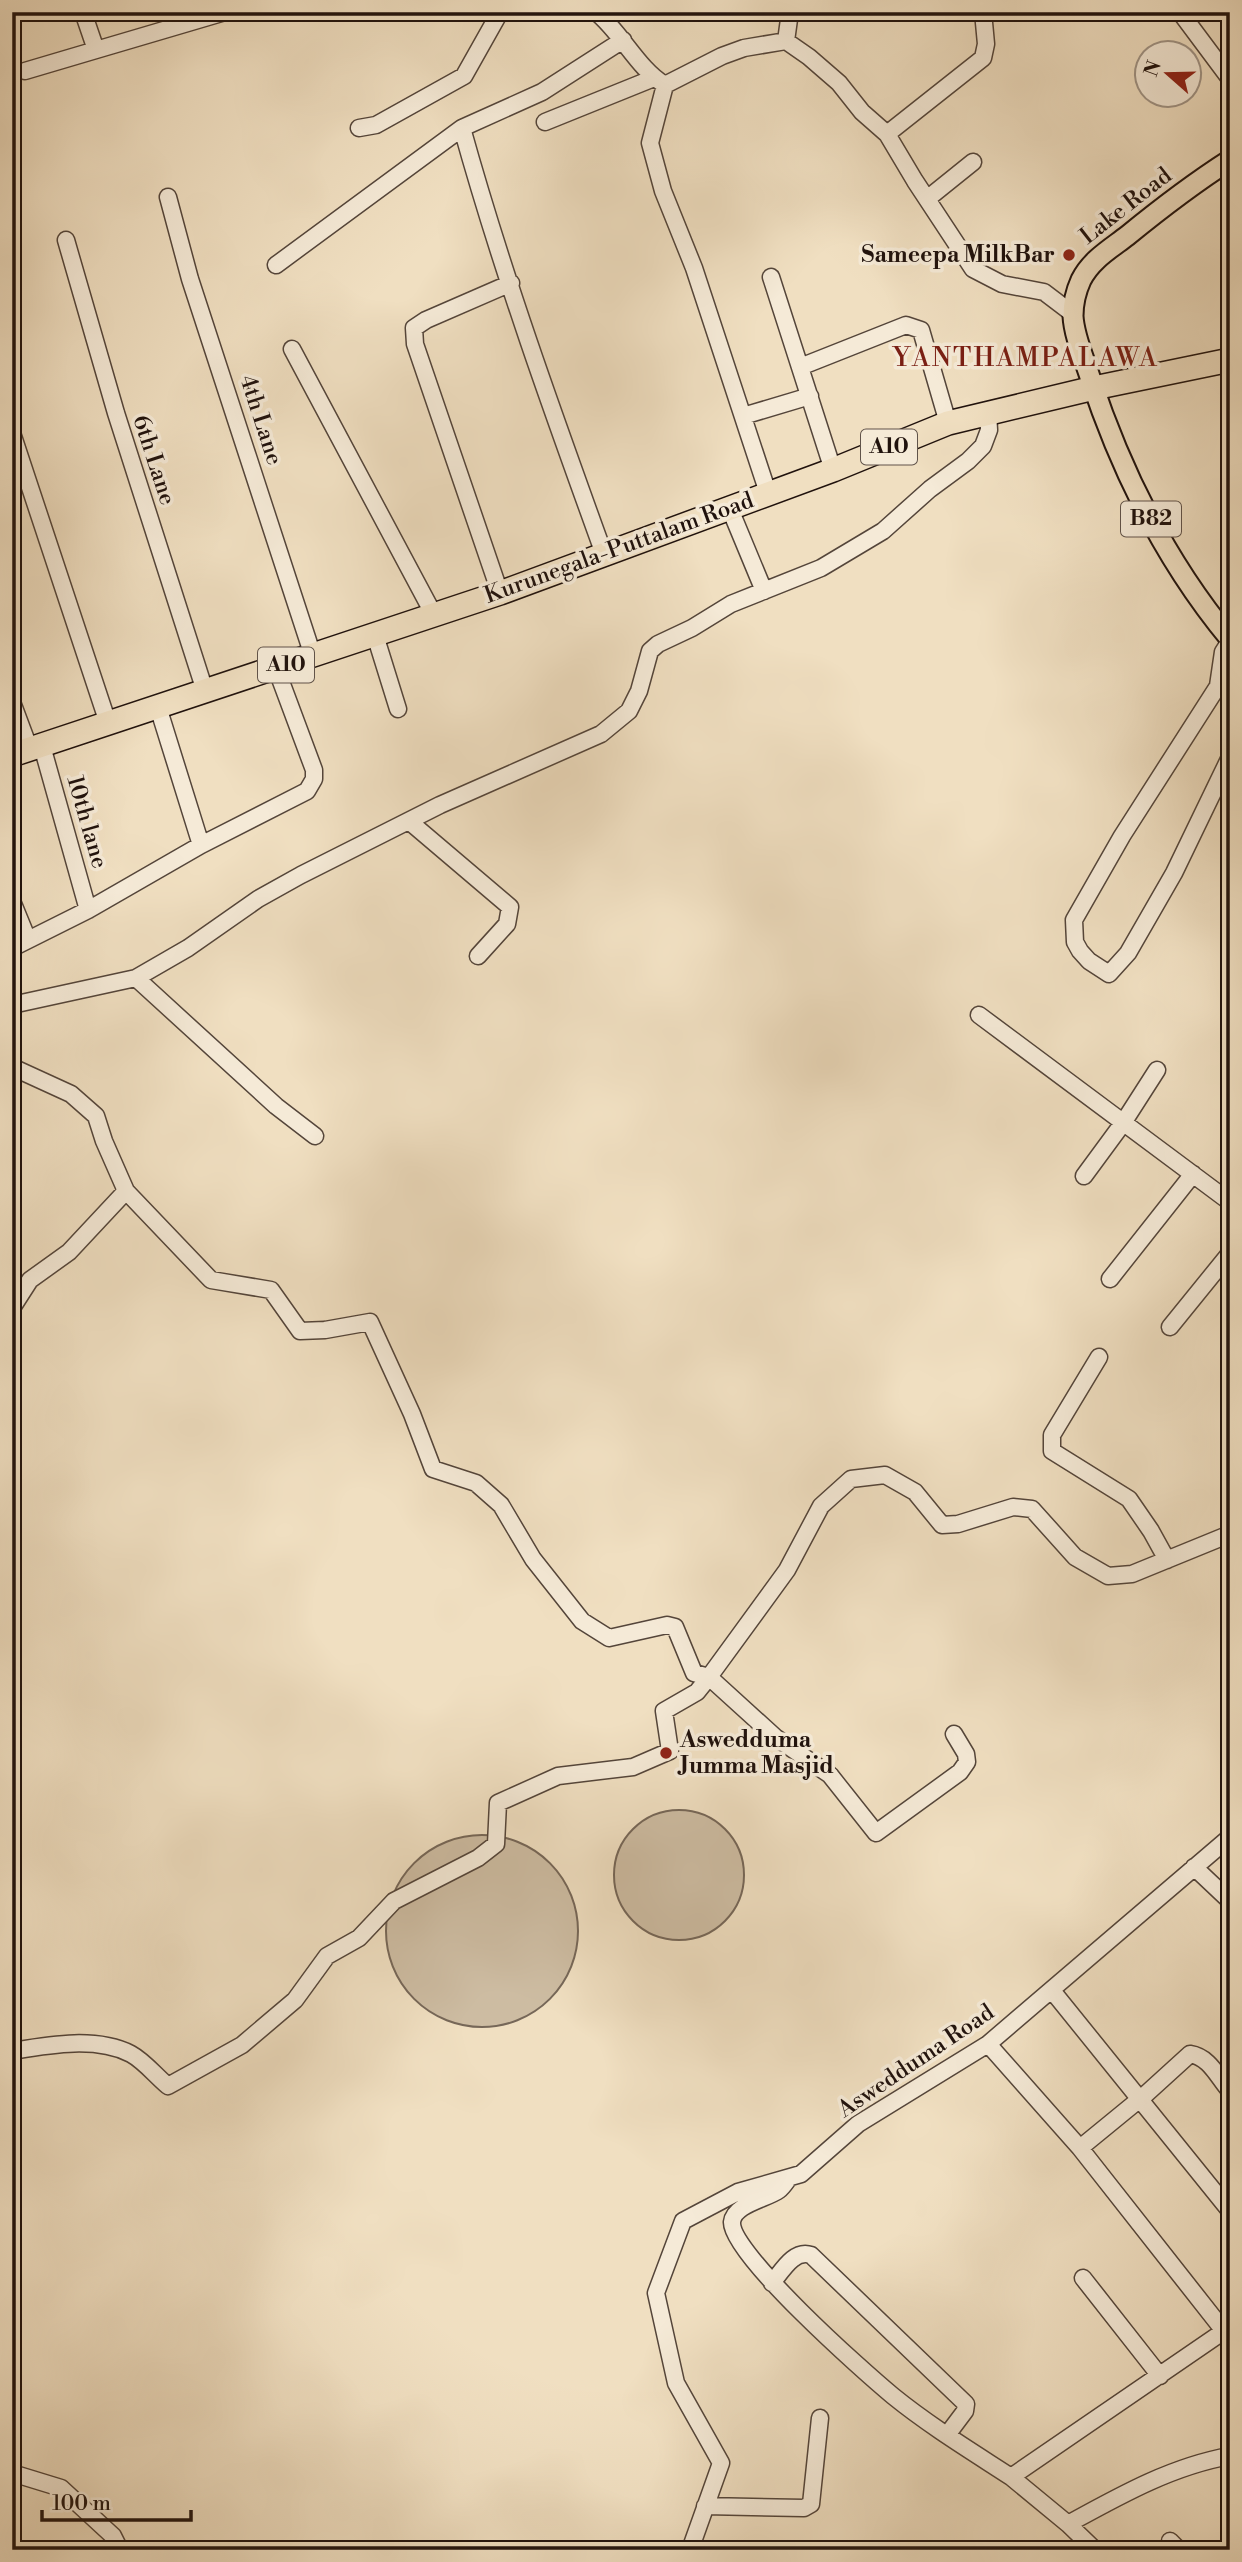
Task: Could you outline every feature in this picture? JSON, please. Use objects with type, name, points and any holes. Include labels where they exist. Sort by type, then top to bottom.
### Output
[{"type":"highway","name":"Kurunegala-Puttalam Road","points":[[28,750],[500,593],[833,470],[948,423],[1094,388],[1230,360]]},
{"type":"main road","name":"Lake Road","points":[[1094,388],[1078,340],[1073,314],[1079,286],[1094,261],[1167,203],[1230,160]]},
{"type":"main road","name":"B82","points":[[1094,388],[1147,512],[1177,565],[1228,633]]},
{"type":"street","points":[[83,12],[96,50]]},
{"type":"street","points":[[25,71],[225,12]]},
{"type":"street","points":[[359,128],[376,125],[464,76],[500,12]]},
{"type":"street","points":[[596,12],[659,81]]},
{"type":"street","points":[[786,41],[790,12]]},
{"type":"street","points":[[887,134],[983,58],[986,44],[983,12]]},
{"type":"street","points":[[1180,12],[1230,79]]},
{"type":"street","points":[[276,265],[462,128],[542,92],[622,40]]},
{"type":"street","points":[[545,122],[744,48],[786,41],[839,83],[862,112],[887,134],[973,269],[1002,284],[1044,292],[1073,314]]},
{"type":"street","points":[[659,81],[650,143],[663,191],[694,268],[768,493]]},
{"type":"street","points":[[462,128],[483,202],[604,554]]},
{"type":"street","points":[[927,199],[973,162]]},
{"type":"street","name":"4th Lane","points":[[168,197],[190,279],[313,656]]},
{"type":"street","name":"6th Lane","points":[[66,240],[116,412],[205,691]]},
{"type":"street","points":[[771,277],[833,470]]},
{"type":"street","points":[[500,593],[415,344],[414,328],[426,320],[510,283]]},
{"type":"street","points":[[800,367],[906,325],[921,330],[948,423]]},
{"type":"street","points":[[292,349],[434,615]]},
{"type":"street","points":[[743,416],[810,396]]},
{"type":"street","points":[[12,1005],[136,978],[188,948],[258,899],[440,805],[601,734],[628,712],[639,691],[650,651],[658,644],[692,628],[731,604],[821,568],[883,531],[983,446],[989,430],[988,412]]},
{"type":"street","points":[[12,433],[108,723]]},
{"type":"street","points":[[730,509],[764,591]]},
{"type":"street","points":[[1228,633],[1218,686],[1122,835],[1074,920],[1075,942],[1080,951],[1089,961],[1109,974],[1128,953],[1162,895],[1230,757]]},
{"type":"street","points":[[375,635],[398,709]]},
{"type":"street","points":[[12,948],[88,910],[201,845],[307,791],[314,770],[276,668]]},
{"type":"street","name":"10th lane","points":[[12,702],[88,910]]},
{"type":"street","points":[[158,706],[201,845]]},
{"type":"street","points":[[410,822],[510,908],[507,924],[478,956]]},
{"type":"street","points":[[12,901],[28,940]]},
{"type":"street","points":[[136,978],[276,1106],[315,1136]]},
{"type":"street","points":[[979,1015],[1230,1202]]},
{"type":"street","points":[[12,1067],[71,1094],[96,1116],[126,1191],[211,1280],[271,1290],[300,1331],[325,1330],[370,1322],[412,1414],[433,1469],[476,1483],[501,1505],[533,1559],[582,1621],[609,1638],[667,1625],[676,1627],[694,1673],[709,1677],[775,1737],[830,1774],[876,1833],[960,1772],[967,1762],[966,1754],[954,1734]]},
{"type":"street","points":[[1084,1176],[1157,1070]]},
{"type":"street","points":[[1110,1279],[1193,1174]]},
{"type":"street","points":[[12,1308],[30,1280],[69,1252],[126,1191]]},
{"type":"street","points":[[1170,1327],[1230,1253]]},
{"type":"street","points":[[1099,1357],[1052,1435],[1052,1451],[1129,1499],[1167,1560]]},
{"type":"street","points":[[12,2051],[58,2044],[96,2044],[131,2054],[168,2086],[242,2045],[295,2000],[327,1956],[359,1938],[394,1901],[478,1858],[496,1844],[498,1803],[558,1776],[633,1767],[670,1751],[664,1712],[697,1692],[787,1570],[821,1506],[852,1479],[885,1475],[915,1492],[942,1525],[958,1524],[1013,1507],[1032,1510],[1075,1557],[1108,1576],[1132,1574],[1230,1534]]},
{"type":"street","name":"Aswedduma Road","points":[[690,2550],[721,2463],[676,2382],[656,2293],[683,2221],[738,2192],[801,2174],[858,2124],[988,2044],[1230,1837]]},
{"type":"street","points":[[1194,1867],[1230,1901]]},
{"type":"street","points":[[1054,1993],[1230,2211]]},
{"type":"street","points":[[988,2044],[1080,2148],[1227,2334],[1011,2477]]},
{"type":"street","points":[[1080,2148],[1190,2054],[1199,2055],[1212,2067],[1230,2091]]},
{"type":"street","points":[[789,2178],[780,2189],[740,2209],[733,2217],[734,2233],[738,2241],[772,2283],[892,2395],[1011,2477],[1095,2550]]},
{"type":"street","points":[[772,2283],[798,2255],[805,2253],[811,2256],[965,2404],[965,2411],[947,2435]]},
{"type":"street","points":[[1083,2278],[1160,2376]]},
{"type":"street","points":[[705,2506],[804,2508],[811,2504],[820,2418]]},
{"type":"street","points":[[1068,2524],[1168,2473],[1230,2456]]},
{"type":"street","points":[[12,2473],[61,2488],[113,2536],[120,2550]]},
{"type":"shaded area","points":[[679,1810],[704,1815],[725,1829],[739,1850],[744,1875],[739,1900],[725,1921],[704,1935],[679,1940],[654,1935],[633,1921],[619,1900],[614,1875],[619,1850],[633,1829],[654,1815]]},
{"type":"shaded area","points":[[482,1835],[519,1842],[550,1863],[571,1894],[578,1931],[571,1968],[550,1999],[519,2020],[482,2027],[445,2020],[414,1999],[393,1968],[386,1931],[393,1894],[414,1863],[445,1842]]},
{"type":"place","name":"Sameepa MilkBar","points":[[1069,255]]},
{"type":"place","name":"Aswedduma Jumma Masjid","points":[[666,1753]]},
{"type":"district","name":"YANTHAMPALAWA","points":[[1026,358]]}]
